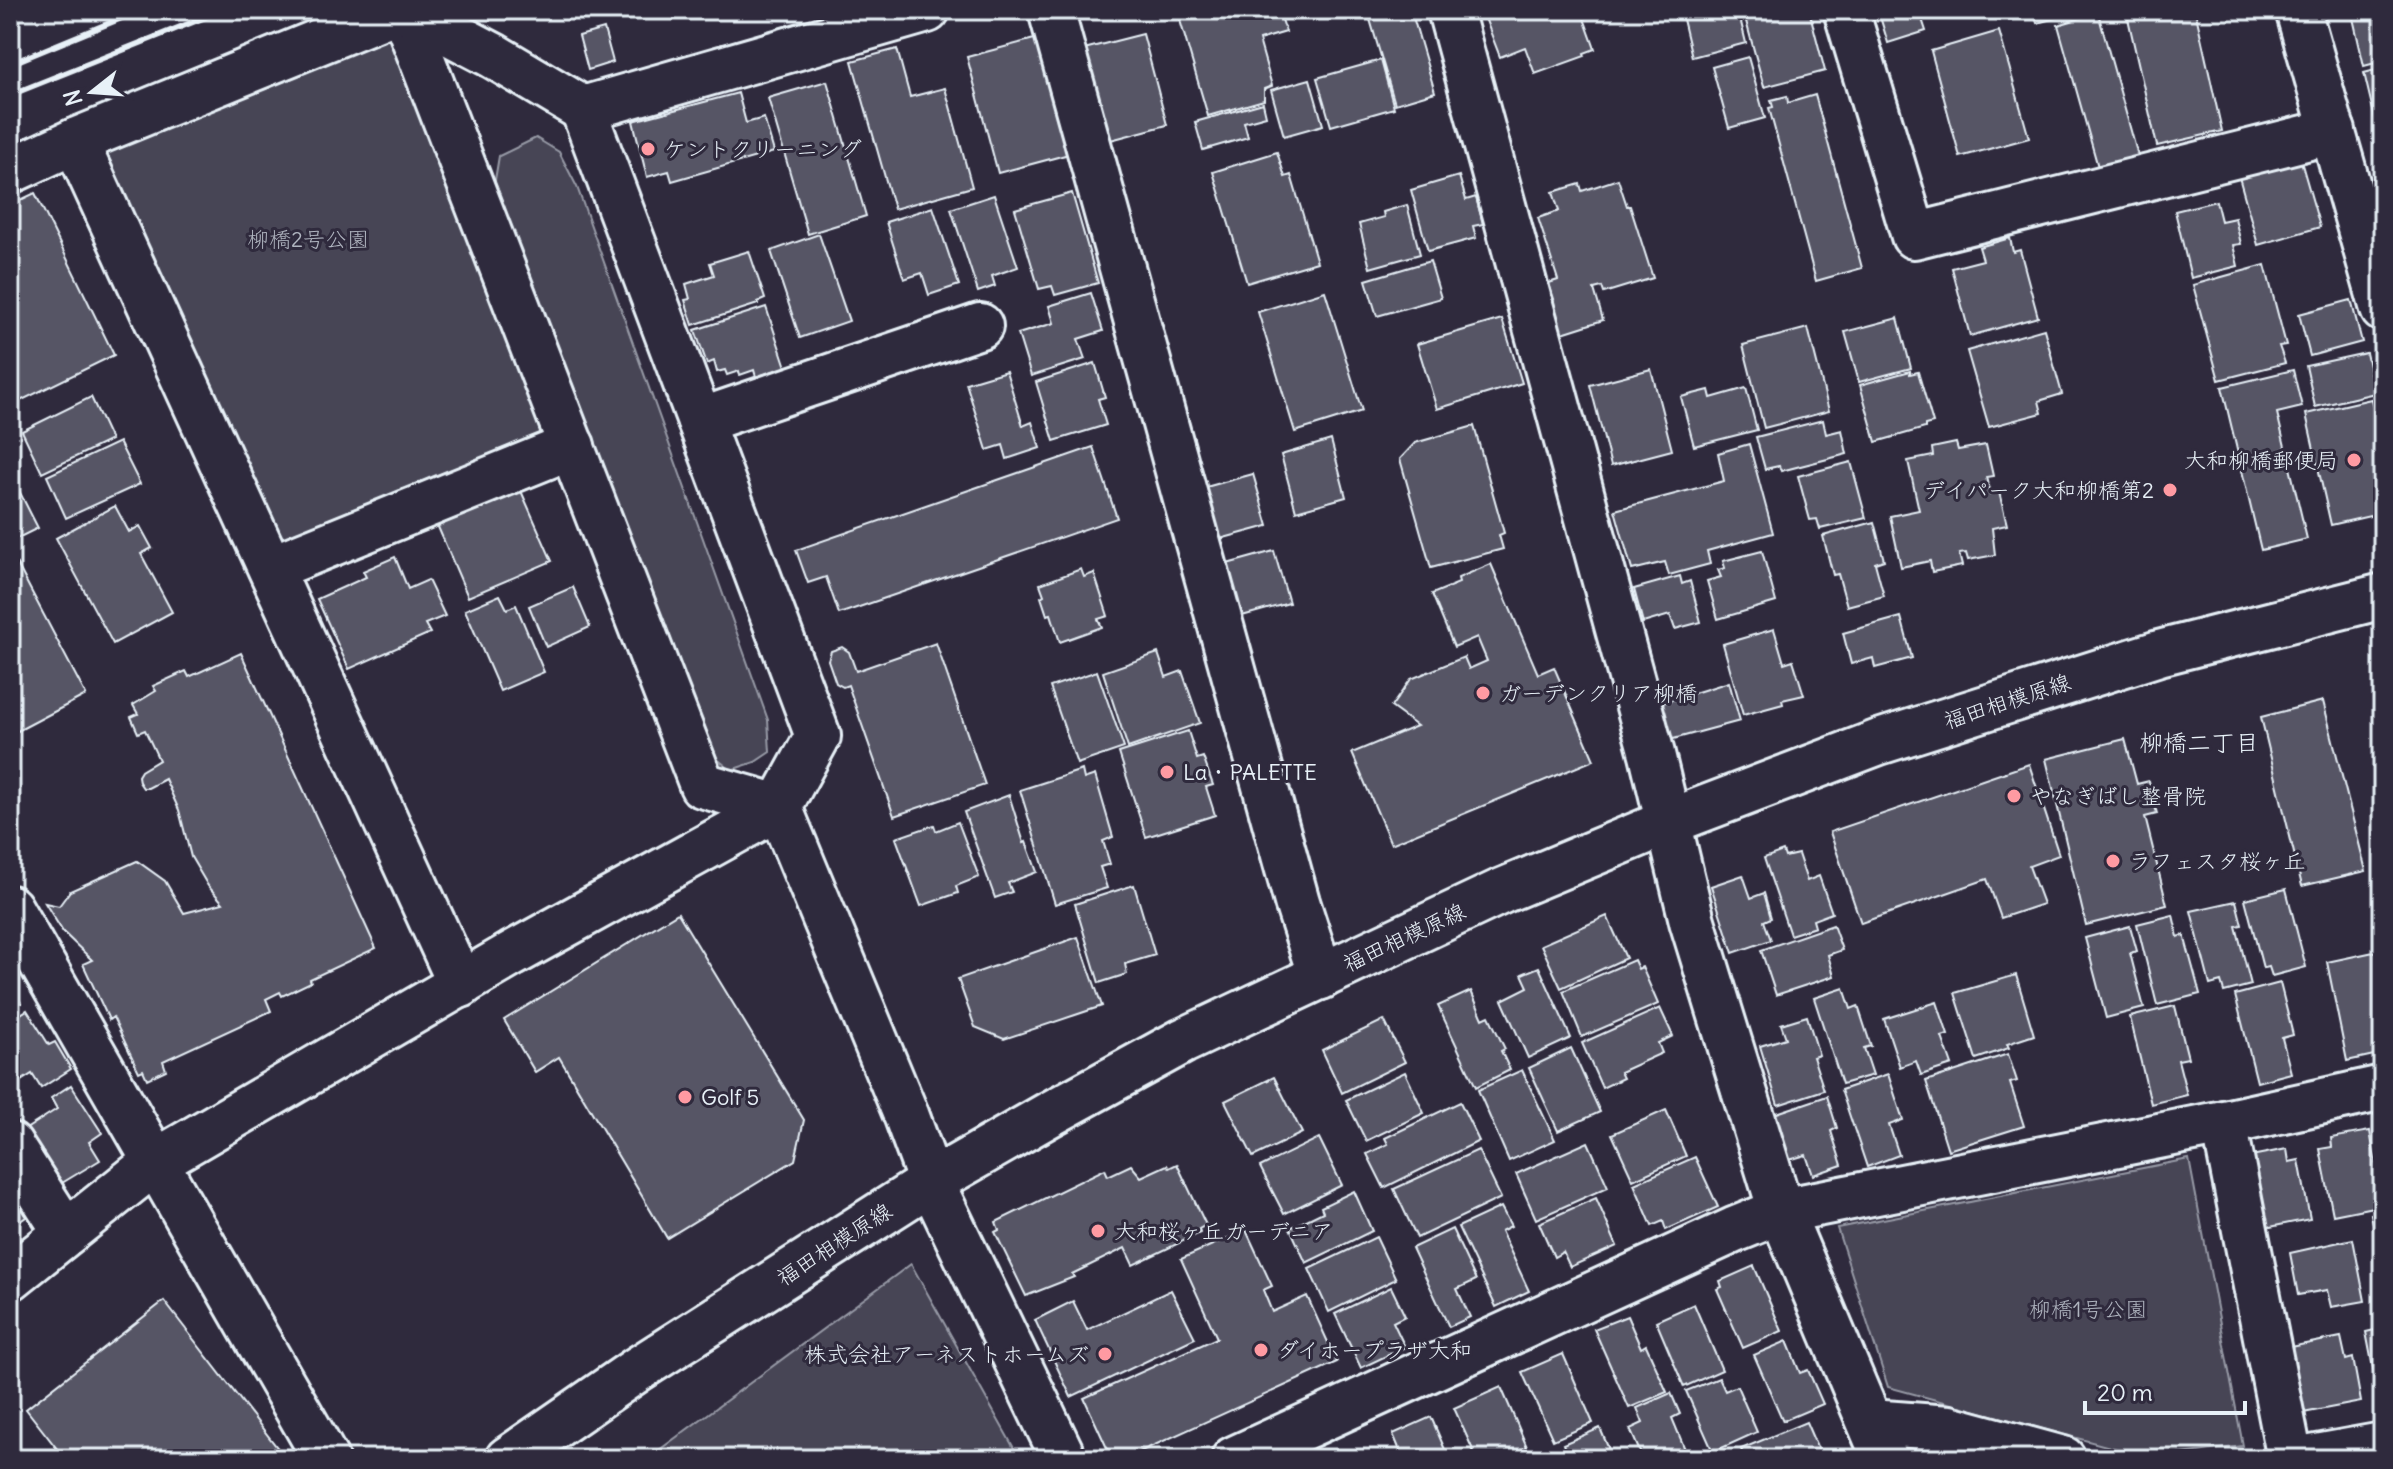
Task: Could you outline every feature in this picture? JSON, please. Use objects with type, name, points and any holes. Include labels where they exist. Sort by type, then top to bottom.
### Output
[{"type":"street","points":[[10,171],[75,141],[397,10]]},
{"type":"street","points":[[10,1278],[155,1162],[461,985],[779,807],[818,736],[583,109],[494,56],[404,10]]},
{"type":"street","points":[[404,10],[702,785],[779,807]]},
{"type":"street","points":[[583,109],[927,10]]},
{"type":"street","points":[[1051,10],[1297,902],[1321,977]]},
{"type":"street","points":[[1450,10],[1648,739],[1692,921],[1781,1211],[1877,1440],[1949,1428],[2063,1459]]},
{"type":"street","points":[[1846,10],[1914,236],[2333,131]]},
{"type":"street","points":[[2298,10],[2383,309]]},
{"type":"street","points":[[75,141],[461,985]]},
{"type":"street","points":[[700,421],[980,326]]},
{"type":"street","points":[[271,568],[572,446]]},
{"type":"street","name":"福田相模原線","points":[[508,1459],[638,1369],[931,1182],[1183,1041],[1502,891],[1666,823],[1908,732],[2159,653],[2383,596]]},
{"type":"street","points":[[779,807],[931,1182],[1064,1459]]},
{"type":"street","points":[[10,908],[326,1459]]},
{"type":"street","points":[[1234,1459],[1781,1211],[2224,1123],[2383,1088]]},
{"type":"street","points":[[2224,1123],[2290,1459]]},
{"type":"street","points":[[10,1145],[65,1231]]},
{"type":"street","points":[[2306,1459],[2383,1445]]},
{"type":"green space","name":"柳橋2号公園","points":[[397,10],[572,446],[271,568],[75,141]]},
{"type":"green space","points":[[536,138],[559,152],[577,187],[768,720],[770,752],[755,762],[731,770],[706,750],[494,186],[499,156]]},
{"type":"green space","name":"柳橋1号公園","points":[[2189,1159],[2243,1446],[2151,1458],[1888,1387],[1837,1228]]},
{"type":"green space","points":[[911,1264],[1020,1459],[647,1459]]},
{"type":"building","points":[[1177,10],[1279,10],[1286,32],[1259,40],[1272,86],[1264,89],[1264,100],[1208,116]]},
{"type":"building","points":[[1392,10],[1411,10],[1435,92],[1395,104],[1369,16]]},
{"type":"building","points":[[1482,10],[1581,10],[1595,49],[1584,53],[1585,56],[1535,74],[1525,47],[1500,57]]},
{"type":"building","points":[[1702,10],[1738,10],[1746,43],[1692,57],[1682,15]]},
{"type":"building","points":[[1743,10],[1809,10],[1825,71],[1764,87]]},
{"type":"building","points":[[1878,10],[1919,10],[1926,31],[1888,43]]},
{"type":"building","points":[[2033,10],[2086,10],[2037,23]]},
{"type":"building","points":[[2146,10],[2195,10],[2222,131],[2157,146],[2127,14]]},
{"type":"building","points":[[2383,11],[2383,61],[2364,66],[2353,18]]},
{"type":"building","points":[[2098,13],[2138,156],[2098,167],[2058,25]]},
{"type":"building","points":[[604,29],[613,62],[588,70],[579,36]]},
{"type":"building","points":[[1999,31],[2029,138],[1960,157],[1931,51]]},
{"type":"building","points":[[1143,34],[1167,125],[1107,141],[1084,49]]},
{"type":"building","points":[[1038,38],[1069,154],[998,173],[967,57]]},
{"type":"building","points":[[897,49],[910,97],[945,88],[972,187],[894,209],[852,61]]},
{"type":"building","points":[[1748,57],[1765,118],[1729,128],[1712,67]]},
{"type":"building","points":[[1381,60],[1394,108],[1331,126],[1317,78]]},
{"type":"building","points":[[2383,68],[2383,122],[2376,123],[2364,73]]},
{"type":"building","points":[[1310,79],[1323,125],[1284,136],[1271,90]]},
{"type":"building","points":[[827,81],[866,216],[808,234],[768,98]]},
{"type":"building","points":[[738,93],[746,123],[764,118],[774,152],[672,181],[669,171],[647,177],[633,121]]},
{"type":"building","points":[[1815,95],[1862,268],[1816,281],[1769,108],[1773,107],[1771,100],[1787,96],[1788,103]]},
{"type":"building","points":[[1263,103],[1266,116],[1244,122],[1248,137],[1203,150],[1195,122]]},
{"type":"building","points":[[1277,152],[1285,177],[1291,175],[1317,262],[1247,283],[1213,172]]},
{"type":"building","points":[[2301,161],[2320,227],[2258,245],[2239,177]]},
{"type":"building","points":[[1459,176],[1466,200],[1476,197],[1483,224],[1473,226],[1476,238],[1428,251],[1411,190]]},
{"type":"building","points":[[1618,179],[1653,278],[1604,293],[1602,287],[1594,289],[1603,320],[1553,336],[1542,303],[1554,299],[1549,283],[1558,280],[1538,218],[1559,211],[1553,192],[1580,184],[1582,191]]},
{"type":"building","points":[[35,193],[114,355],[10,406],[10,205]]},
{"type":"building","points":[[1072,193],[1098,283],[1055,295],[1052,286],[1039,289],[1015,209]]},
{"type":"building","points":[[994,195],[1018,267],[992,276],[995,286],[978,292],[951,209]]},
{"type":"building","points":[[2216,201],[2221,221],[2235,218],[2241,244],[2233,245],[2238,266],[2191,278],[2175,211]]},
{"type":"building","points":[[1407,205],[1420,254],[1370,268],[1359,224],[1384,217],[1383,212]]},
{"type":"building","points":[[933,207],[959,285],[929,295],[922,273],[904,279],[886,222]]},
{"type":"building","points":[[819,234],[849,321],[800,338],[771,251]]},
{"type":"building","points":[[2010,238],[2013,252],[2020,250],[2038,317],[1970,336],[1952,268],[1983,260],[1979,247]]},
{"type":"building","points":[[749,251],[765,299],[693,325],[685,300],[690,299],[686,284],[714,275],[710,263]]},
{"type":"building","points":[[1430,261],[1441,298],[1377,316],[1366,280]]},
{"type":"building","points":[[2265,265],[2286,345],[2279,346],[2285,363],[2219,380],[2193,285]]},
{"type":"building","points":[[1325,291],[1362,411],[1295,432],[1258,312]]},
{"type":"building","points":[[1091,293],[1103,331],[1078,339],[1085,359],[1031,376],[1018,334],[1054,323],[1049,306]]},
{"type":"building","points":[[2351,300],[2362,342],[2310,356],[2299,314]]},
{"type":"building","points":[[766,307],[786,367],[756,377],[754,370],[727,375],[725,370],[717,372],[714,361],[707,364],[695,330]]},
{"type":"building","points":[[1898,318],[1911,368],[1859,382],[1845,332]]},
{"type":"building","points":[[1502,319],[1522,383],[1437,409],[1417,344]]},
{"type":"building","points":[[1808,328],[1829,411],[1764,428],[1743,345]]},
{"type":"building","points":[[2044,329],[2062,394],[2039,401],[2042,413],[1989,427],[1967,351]]},
{"type":"building","points":[[2366,353],[2375,393],[2315,407],[2306,366]]},
{"type":"building","points":[[1095,363],[1105,397],[1098,399],[1106,425],[1054,441],[1036,382]]},
{"type":"building","points":[[1651,369],[1672,450],[1611,466],[1590,385]]},
{"type":"building","points":[[2293,370],[2302,407],[2277,413],[2307,539],[2261,550],[2222,387]]},
{"type":"building","points":[[1006,371],[1023,426],[1032,422],[1040,448],[1007,459],[1003,445],[987,450],[966,383]]},
{"type":"building","points":[[1910,371],[1910,374],[1918,372],[1933,423],[1876,442],[1860,385]]},
{"type":"building","points":[[1746,388],[1757,430],[1694,446],[1681,397],[1709,390],[1711,398]]},
{"type":"building","points":[[91,397],[111,440],[42,473],[22,431]]},
{"type":"building","points":[[2371,399],[2383,448],[2383,513],[2331,525],[2306,414]]},
{"type":"building","points":[[1823,420],[1826,434],[1842,430],[1847,454],[1781,471],[1779,466],[1765,469],[1756,437]]},
{"type":"building","points":[[1474,426],[1504,533],[1499,535],[1503,549],[1431,568],[1400,459],[1415,443]]},
{"type":"building","points":[[1331,440],[1346,497],[1296,511],[1281,455]]},
{"type":"building","points":[[119,442],[140,484],[66,518],[47,476]]},
{"type":"building","points":[[1956,443],[1958,450],[1986,445],[1993,476],[1986,477],[1990,494],[1999,492],[2007,525],[1992,528],[1995,555],[1968,560],[1966,553],[1959,554],[1962,566],[1932,572],[1930,561],[1901,567],[1890,516],[1919,510],[1908,461],[1933,456],[1932,448]]},
{"type":"building","points":[[1749,444],[1773,533],[1707,551],[1710,564],[1669,575],[1665,562],[1632,570],[1615,510],[1724,481],[1718,453]]},
{"type":"building","points":[[1093,447],[1117,518],[839,614],[826,577],[808,583],[796,550]]},
{"type":"building","points":[[1851,462],[1866,518],[1820,529],[1817,519],[1810,520],[1798,476]]},
{"type":"building","points":[[10,473],[38,528],[10,542]]},
{"type":"building","points":[[1253,474],[1268,526],[1220,539],[1206,487]]},
{"type":"building","points":[[518,484],[552,561],[468,597],[435,520]]},
{"type":"building","points":[[115,506],[129,532],[140,526],[152,548],[141,554],[172,612],[113,644],[56,538]]},
{"type":"building","points":[[1874,522],[1884,560],[1875,563],[1884,596],[1847,606],[1838,574],[1833,575],[1823,536]]},
{"type":"building","points":[[1274,551],[1289,603],[1242,616],[1227,564]]},
{"type":"building","points":[[1762,551],[1776,602],[1718,619],[1707,581],[1721,577],[1718,570],[1725,568],[1723,561]]},
{"type":"building","points":[[395,557],[408,589],[428,580],[445,616],[425,624],[430,633],[349,669],[317,599],[366,577],[363,571]]},
{"type":"building","points":[[17,564],[86,695],[10,735],[10,568]]},
{"type":"building","name":"ガーデンクリア柳橋","points":[[1491,564],[1538,674],[1554,667],[1594,760],[1391,844],[1352,753],[1417,726],[1391,707],[1411,679],[1464,657],[1469,669],[1487,661],[1477,637],[1454,647],[1432,594],[1459,583],[1458,578]]},
{"type":"building","points":[[1081,569],[1084,577],[1094,573],[1108,616],[1098,619],[1102,627],[1060,642],[1051,614],[1047,615],[1040,584]]},
{"type":"building","points":[[1680,576],[1682,584],[1690,581],[1701,622],[1675,629],[1670,615],[1643,623],[1634,589]]},
{"type":"building","points":[[573,587],[590,627],[546,647],[529,606]]},
{"type":"building","points":[[500,595],[507,609],[516,605],[544,672],[500,691],[465,610]]},
{"type":"building","points":[[1901,617],[1912,658],[1875,668],[1873,658],[1851,664],[1843,633]]},
{"type":"building","points":[[1774,629],[1784,663],[1793,660],[1804,695],[1743,715],[1723,644]]},
{"type":"building","points":[[936,643],[985,785],[894,816],[848,685],[843,687],[836,683],[828,660],[831,651],[842,647],[849,652],[856,671]]},
{"type":"building","points":[[241,653],[376,948],[310,979],[311,982],[282,996],[280,992],[266,999],[271,1011],[163,1061],[166,1070],[147,1079],[143,1070],[139,1072],[113,1017],[109,1020],[83,964],[92,960],[63,932],[45,903],[59,906],[70,891],[137,861],[165,881],[184,913],[223,903],[208,886],[191,857],[179,810],[165,779],[148,788],[143,788],[139,782],[141,771],[159,760],[145,730],[138,733],[131,717],[138,714],[133,705],[156,691],[153,686],[186,671],[189,677]]},
{"type":"building","points":[[1158,653],[1166,677],[1182,671],[1200,723],[1128,748],[1103,672]]},
{"type":"building","points":[[1097,671],[1124,748],[1077,764],[1050,687]]},
{"type":"building","points":[[1729,682],[1740,721],[1666,741],[1656,705]]},
{"type":"building","points":[[2323,701],[2366,871],[2302,886],[2261,717]]},
{"type":"building","name":"La・PALETTE","points":[[1188,731],[1197,759],[1203,757],[1213,785],[1206,787],[1215,815],[1146,837],[1119,753]]},
{"type":"building","name":"ラフェスタ桜ヶ丘","points":[[2125,739],[2137,784],[2149,781],[2157,814],[2145,817],[2167,905],[2086,925],[2046,759]]},
{"type":"building","points":[[2029,764],[2059,855],[2029,866],[2043,904],[2001,918],[1987,879],[1861,923],[1830,832]]},
{"type":"building","points":[[1082,770],[1084,779],[1095,775],[1113,837],[1103,841],[1110,864],[1100,867],[1107,888],[1055,904],[1020,790]]},
{"type":"building","points":[[1009,795],[1037,872],[1008,883],[1012,892],[995,898],[964,812]]},
{"type":"building","points":[[958,822],[979,877],[956,886],[958,893],[921,906],[896,838],[934,825],[936,831]]},
{"type":"building","points":[[1783,851],[1785,857],[1798,854],[1807,881],[1819,876],[1832,913],[1813,920],[1815,927],[1790,935],[1764,858]]},
{"type":"building","points":[[1743,875],[1751,898],[1764,893],[1771,918],[1764,921],[1771,940],[1733,953],[1711,886]]},
{"type":"building","points":[[1134,885],[1155,955],[1125,964],[1127,974],[1099,983],[1075,904]]},
{"type":"building","points":[[2286,889],[2306,967],[2272,976],[2269,967],[2263,968],[2245,899]]},
{"type":"building","points":[[2236,901],[2242,925],[2236,926],[2251,985],[2224,992],[2221,982],[2210,985],[2191,911]]},
{"type":"building","points":[[678,913],[804,1120],[795,1160],[667,1238],[559,1057],[535,1072],[504,1020]]},
{"type":"building","points":[[2173,915],[2178,937],[2184,935],[2200,994],[2157,1005],[2137,924]]},
{"type":"building","points":[[1607,916],[1626,958],[1561,988],[1541,945]]},
{"type":"building","points":[[1833,925],[1842,950],[1828,955],[1834,976],[1776,995],[1761,950]]},
{"type":"building","points":[[2130,926],[2137,951],[2130,953],[2144,1008],[2106,1018],[2085,938]]},
{"type":"building","points":[[1078,937],[1102,1006],[1004,1039],[975,1027],[958,979]]},
{"type":"building","points":[[2383,950],[2383,1053],[2347,1061],[2327,962]]},
{"type":"building","points":[[1634,960],[1638,969],[1642,967],[1658,1004],[1582,1037],[1563,991]]},
{"type":"building","points":[[1539,967],[1571,1038],[1528,1058],[1502,1000],[1528,987],[1522,974]]},
{"type":"building","points":[[2016,975],[2034,1035],[2007,1044],[2009,1048],[1976,1059],[1955,993]]},
{"type":"building","points":[[2280,983],[2293,1035],[2282,1038],[2291,1073],[2257,1082],[2235,995]]},
{"type":"building","points":[[10,984],[21,1003],[10,1010]]},
{"type":"building","points":[[1844,988],[1851,1009],[1858,1006],[1871,1046],[1864,1048],[1873,1075],[1842,1084],[1814,998]]},
{"type":"building","points":[[1471,991],[1483,1019],[1489,1016],[1505,1049],[1501,1051],[1510,1070],[1476,1087],[1438,1006]]},
{"type":"building","points":[[1937,1002],[1948,1035],[1942,1037],[1952,1065],[1921,1075],[1916,1061],[1900,1067],[1884,1019]]},
{"type":"building","points":[[2175,1006],[2188,1058],[2178,1060],[2187,1095],[2151,1104],[2130,1017]]},
{"type":"building","points":[[1660,1008],[1673,1036],[1658,1043],[1662,1053],[1620,1072],[1623,1078],[1602,1088],[1582,1043]]},
{"type":"building","points":[[27,1010],[49,1045],[55,1042],[71,1069],[41,1088],[32,1074],[10,1088],[10,1021]]},
{"type":"building","points":[[1807,1016],[1819,1055],[1813,1057],[1824,1090],[1778,1105],[1760,1046],[1786,1038],[1781,1024]]},
{"type":"building","points":[[1384,1020],[1405,1062],[1342,1093],[1322,1050]]},
{"type":"building","points":[[1571,1048],[1600,1112],[1558,1131],[1529,1068]]},
{"type":"building","points":[[2008,1054],[2017,1081],[2010,1083],[2024,1126],[1948,1150],[1926,1081]]},
{"type":"building","points":[[1522,1070],[1555,1140],[1509,1161],[1478,1090]]},
{"type":"building","points":[[1405,1072],[1424,1113],[1366,1141],[1346,1100]]},
{"type":"building","points":[[1888,1074],[1903,1120],[1889,1125],[1899,1155],[1867,1167],[1841,1090]]},
{"type":"building","points":[[1274,1077],[1302,1133],[1253,1157],[1225,1101]]},
{"type":"building","points":[[71,1085],[102,1133],[89,1142],[100,1160],[62,1183],[26,1129],[57,1109],[51,1098]]},
{"type":"building","points":[[1827,1096],[1837,1128],[1831,1131],[1842,1165],[1813,1175],[1806,1155],[1789,1160],[1774,1114]]},
{"type":"building","points":[[1460,1102],[1479,1141],[1384,1188],[1367,1154],[1388,1144],[1385,1138]]},
{"type":"building","points":[[1666,1110],[1686,1156],[1633,1180],[1612,1134]]},
{"type":"building","points":[[2370,1131],[2383,1205],[2333,1215],[2320,1149],[2332,1147],[2331,1138]]},
{"type":"building","points":[[1319,1138],[1342,1185],[1284,1214],[1260,1167]]},
{"type":"building","points":[[1588,1142],[1608,1187],[1536,1219],[1516,1174]]},
{"type":"building","points":[[2287,1149],[2289,1162],[2299,1160],[2310,1219],[2265,1228],[2251,1156]]},
{"type":"building","points":[[1478,1150],[1501,1198],[1417,1238],[1394,1189]]},
{"type":"building","points":[[1695,1157],[1718,1207],[1666,1230],[1663,1221],[1652,1226],[1634,1184]]},
{"type":"building","name":"大和桜ヶ丘ガーデニア","points":[[1177,1164],[1206,1225],[1199,1229],[1200,1233],[1133,1265],[1125,1248],[1072,1274],[1074,1277],[1026,1296],[995,1232],[999,1230],[996,1222],[1105,1169],[1108,1176],[1131,1165],[1141,1177],[1167,1165],[1169,1168]]},
{"type":"building","points":[[1354,1191],[1372,1231],[1306,1263],[1290,1228],[1323,1212],[1321,1207]]},
{"type":"building","points":[[10,1193],[26,1217],[10,1228]]},
{"type":"building","points":[[1596,1198],[1617,1246],[1570,1267],[1563,1252],[1554,1257],[1539,1223]]},
{"type":"building","points":[[1501,1207],[1511,1226],[1501,1231],[1529,1291],[1496,1307],[1458,1227]]},
{"type":"building","points":[[2383,1212],[2383,1260],[2381,1260],[2371,1214]]},
{"type":"building","points":[[1452,1229],[1476,1280],[1457,1289],[1470,1317],[1449,1327],[1412,1248]]},
{"type":"building","name":"ダイホープラザ大和","points":[[1246,1230],[1272,1286],[1263,1290],[1272,1312],[1307,1296],[1337,1362],[1124,1459],[1112,1459],[1084,1398],[1217,1338],[1181,1259]]},
{"type":"building","points":[[1376,1237],[1396,1279],[1329,1312],[1309,1269]]},
{"type":"building","points":[[2353,1239],[2365,1301],[2331,1307],[2327,1290],[2298,1295],[2290,1253]]},
{"type":"building","points":[[1754,1266],[1782,1331],[1743,1348],[1717,1289],[1722,1287],[1720,1281]]},
{"type":"building","points":[[1391,1287],[1405,1316],[1393,1322],[1405,1347],[1361,1368],[1335,1314]]},
{"type":"building","points":[[1171,1290],[1195,1338],[1071,1397],[1035,1320],[1073,1301],[1087,1330]]},
{"type":"building","points":[[164,1301],[286,1459],[65,1459],[26,1409]]},
{"type":"building","points":[[1694,1304],[1722,1370],[1684,1387],[1656,1321]]},
{"type":"building","points":[[1627,1316],[1641,1348],[1646,1345],[1667,1392],[1629,1408],[1594,1329]]},
{"type":"building","points":[[2383,1328],[2383,1404],[2380,1404],[2366,1332]]},
{"type":"building","points":[[2341,1337],[2346,1360],[2353,1358],[2361,1402],[2303,1413],[2290,1347]]},
{"type":"building","points":[[1787,1341],[1800,1373],[1808,1370],[1823,1404],[1783,1421],[1754,1355]]},
{"type":"building","points":[[1563,1354],[1593,1423],[1553,1440],[1522,1372]]},
{"type":"building","points":[[1719,1378],[1725,1391],[1737,1386],[1757,1432],[1713,1452],[1686,1391]]},
{"type":"building","points":[[1501,1387],[1527,1447],[1501,1459],[1477,1459],[1454,1408]]},
{"type":"building","points":[[1671,1393],[1680,1414],[1672,1418],[1689,1459],[1643,1459],[1630,1429],[1643,1423],[1637,1408]]},
{"type":"building","points":[[1431,1417],[1449,1459],[1397,1459],[1396,1455],[1401,1453],[1393,1434]]},
{"type":"building","points":[[1806,1422],[1822,1459],[1745,1459],[1741,1449]]},
{"type":"building","points":[[1600,1428],[1613,1459],[1569,1459],[1563,1444]]},
{"type":"railway","points":[[10,64],[141,10]]},
{"type":"railway","points":[[10,95],[223,10]]},
{"type":"place","name":"ケントクリーニング","points":[[648,149]]},
{"type":"place","name":"大和柳橋郵便局","points":[[2354,460]]},
{"type":"place","name":"デイパーク大和柳橋第2","points":[[2170,490]]},
{"type":"place","name":"ガーデンクリア柳橋","points":[[1483,693]]},
{"type":"place","name":"La・PALETTE","points":[[1167,772]]},
{"type":"place","name":"やなぎばし整骨院","points":[[2014,796]]},
{"type":"place","name":"ラフェスタ桜ヶ丘","points":[[2113,861]]},
{"type":"place","name":"Golf 5","points":[[685,1097]]},
{"type":"place","name":"大和桜ヶ丘ガーデニア","points":[[1098,1231]]},
{"type":"place","name":"ダイホープラザ大和","points":[[1261,1350]]},
{"type":"place","name":"株式会社アーネストホームズ","points":[[1105,1354]]},
{"type":"district","name":"柳橋二丁目","points":[[2199,742]]}]
